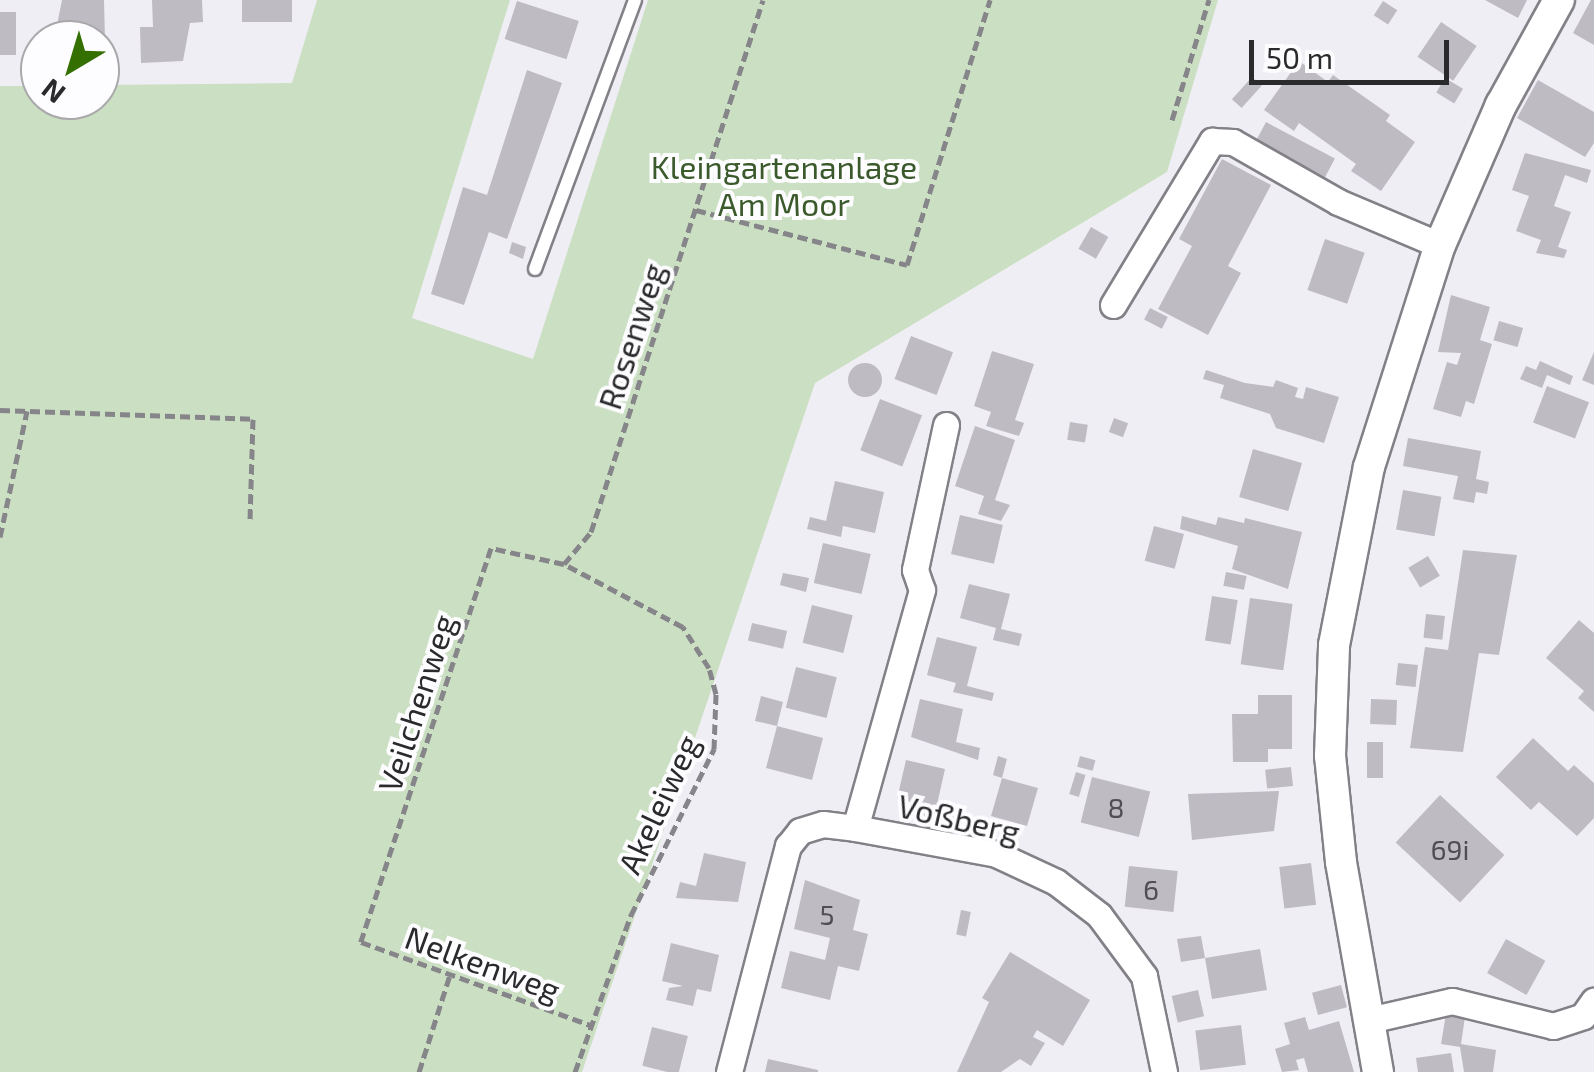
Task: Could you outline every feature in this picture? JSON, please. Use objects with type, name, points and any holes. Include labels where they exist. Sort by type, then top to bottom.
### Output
[{"type":"street","points":[[1378,1072],[1340,862],[1330,756],[1334,645],[1368,467],[1440,246],[1501,105],[1558,0]]},
{"type":"street","points":[[1113,304],[1212,141],[1232,142],[1338,202],[1440,246]]},
{"type":"street","name":"Voßberg","points":[[855,828],[922,590],[915,570],[946,425]]},
{"type":"street","name":"Voßberg","points":[[729,1072],[788,846],[800,831],[823,824],[996,854],[1056,882],[1099,915],[1144,976],[1164,1072]]},
{"type":"street","points":[[1369,1020],[1452,1001],[1552,1026],[1583,1016],[1594,1000]]},
{"type":"lane","points":[[535,269],[634,0]]},
{"type":"path","name":"Rosenweg","points":[[564,564],[592,532],[763,0]]},
{"type":"path","points":[[695,210],[907,266],[990,0]]},
{"type":"path","points":[[1172,120],[1209,0]]},
{"type":"path","points":[[0,410],[253,419],[250,523]]},
{"type":"path","points":[[0,537],[26,411]]},
{"type":"path","name":"Veilchenweg","points":[[361,942],[491,548],[564,564]]},
{"type":"path","name":"Akeleiweg","points":[[564,564],[683,627],[710,668],[718,720],[714,749],[650,870],[575,1072]]},
{"type":"path","name":"Nelkenweg","points":[[361,942],[590,1026]]},
{"type":"path","points":[[419,1072],[450,975]]},
{"type":"green space","name":"Kleingartenanlage Am Moor","points":[[317,0],[510,0],[412,318],[533,359],[648,0],[1218,0],[1167,172],[815,383],[582,1072],[0,1072],[0,86],[20,86],[20,120],[120,120],[120,85],[292,83]]},
{"type":"building","points":[[62,0],[104,0],[104,20],[58,20]]},
{"type":"building","points":[[152,0],[202,0],[203,22],[190,23],[183,61],[141,63],[140,27],[153,27]]},
{"type":"building","points":[[242,0],[292,0],[292,22],[242,22]]},
{"type":"building","points":[[1485,0],[1527,0],[1518,18]]},
{"type":"building","points":[[1594,0],[1594,45],[1573,33]]},
{"type":"building","points":[[517,1],[579,21],[566,59],[505,39]]},
{"type":"building","points":[[1383,1],[1397,10],[1388,25],[1374,15]]},
{"type":"building","points":[[0,12],[16,12],[16,55],[0,55]]},
{"type":"building","points":[[1441,22],[1477,46],[1453,81],[1418,57]]},
{"type":"building","points":[[1299,61],[1328,82],[1333,75],[1390,115],[1386,121],[1415,142],[1381,191],[1351,171],[1356,164],[1299,123],[1294,131],[1264,110]]},
{"type":"building","points":[[527,70],[562,83],[507,239],[489,232],[464,305],[431,294],[463,187],[487,195]]},
{"type":"building","points":[[1252,77],[1262,86],[1242,108],[1232,99]]},
{"type":"building","points":[[1445,78],[1463,89],[1454,103],[1436,93]]},
{"type":"building","points":[[1538,80],[1594,112],[1594,143],[1585,157],[1517,118]]},
{"type":"building","points":[[1266,122],[1335,159],[1325,177],[1256,141]]},
{"type":"building","points":[[1525,153],[1591,170],[1587,183],[1565,175],[1554,206],[1571,212],[1558,247],[1567,250],[1564,258],[1536,253],[1541,240],[1516,231],[1529,196],[1512,190]]},
{"type":"building","points":[[1222,159],[1271,185],[1228,266],[1241,273],[1208,335],[1158,309],[1192,246],[1179,239]]},
{"type":"building","points":[[1091,227],[1108,237],[1096,259],[1078,249]]},
{"type":"building","points":[[1325,239],[1365,253],[1347,304],[1307,290]]},
{"type":"building","points":[[512,242],[526,247],[523,259],[509,253]]},
{"type":"building","points":[[1451,295],[1490,307],[1480,340],[1492,344],[1474,404],[1466,401],[1461,417],[1433,409],[1447,362],[1457,365],[1461,353],[1438,352]]},
{"type":"building","points":[[1150,308],[1168,317],[1162,329],[1144,320]]},
{"type":"building","points":[[1499,321],[1523,328],[1518,347],[1493,340]]},
{"type":"building","points":[[911,336],[953,352],[937,395],[895,379]]},
{"type":"building","points":[[992,351],[1034,364],[1015,420],[1024,423],[1019,436],[986,426],[991,412],[974,406]]},
{"type":"building","points":[[1594,352],[1594,385],[1582,380]]},
{"type":"building","points":[[1540,361],[1573,376],[1570,385],[1547,375],[1542,388],[1520,379],[1526,366],[1536,370]]},
{"type":"building","points":[[865,363],[877,368],[882,380],[877,392],[865,397],[853,392],[848,380],[853,368]]},
{"type":"building","points":[[1206,370],[1245,383],[1273,387],[1276,380],[1298,388],[1295,397],[1303,399],[1306,387],[1339,397],[1324,443],[1276,428],[1270,414],[1220,398],[1224,385],[1203,379]]},
{"type":"building","points":[[1547,386],[1589,402],[1575,439],[1533,422]]},
{"type":"building","points":[[880,399],[922,415],[902,466],[860,450]]},
{"type":"building","points":[[1114,418],[1128,423],[1123,437],[1109,432]]},
{"type":"building","points":[[1070,422],[1088,425],[1085,443],[1067,440]]},
{"type":"building","points":[[975,426],[1015,440],[995,500],[1010,505],[1001,521],[978,514],[984,496],[955,486]]},
{"type":"building","points":[[1408,438],[1481,451],[1476,479],[1489,482],[1487,494],[1476,492],[1474,503],[1453,499],[1458,476],[1403,466]]},
{"type":"building","points":[[1253,449],[1302,463],[1288,511],[1239,497]]},
{"type":"building","points":[[835,481],[884,492],[875,533],[843,526],[841,537],[807,529],[810,517],[826,521]]},
{"type":"building","points":[[1403,490],[1441,497],[1434,536],[1396,529]]},
{"type":"building","points":[[960,515],[1003,525],[994,564],[951,554]]},
{"type":"building","points":[[1182,516],[1216,525],[1218,517],[1244,523],[1245,518],[1302,532],[1288,589],[1232,569],[1238,546],[1180,529]]},
{"type":"building","points":[[1154,526],[1184,534],[1175,569],[1145,561]]},
{"type":"building","points":[[823,543],[871,554],[862,594],[814,583]]},
{"type":"building","points":[[1463,550],[1517,555],[1499,655],[1479,653],[1463,752],[1410,748],[1425,647],[1448,650]]},
{"type":"building","points":[[1428,556],[1440,576],[1420,588],[1408,568]]},
{"type":"building","points":[[1226,572],[1247,576],[1244,590],[1223,586]]},
{"type":"building","points":[[783,573],[809,578],[806,592],[780,585]]},
{"type":"building","points":[[969,584],[1010,594],[1001,629],[1022,634],[1019,646],[993,640],[996,628],[960,618]]},
{"type":"building","points":[[1212,596],[1238,600],[1231,645],[1205,640]]},
{"type":"building","points":[[1250,598],[1293,604],[1283,670],[1241,664]]},
{"type":"building","points":[[812,605],[853,615],[843,653],[803,643]]},
{"type":"building","points":[[1426,614],[1445,616],[1442,640],[1423,638]]},
{"type":"building","points":[[1579,620],[1594,633],[1594,712],[1578,698],[1584,691],[1546,658]]},
{"type":"building","points":[[752,623],[787,631],[783,649],[748,641]]},
{"type":"building","points":[[937,637],[977,647],[967,686],[994,693],[992,701],[953,692],[956,683],[927,675]]},
{"type":"building","points":[[1398,663],[1418,665],[1416,687],[1396,685]]},
{"type":"building","points":[[796,667],[837,677],[827,718],[786,708]]},
{"type":"building","points":[[1258,695],[1292,695],[1292,749],[1268,749],[1268,762],[1233,762],[1232,714],[1258,714]]},
{"type":"building","points":[[761,696],[783,702],[777,726],[755,721]]},
{"type":"building","points":[[920,699],[963,709],[956,742],[980,748],[978,760],[911,737]]},
{"type":"building","points":[[1371,699],[1397,700],[1396,725],[1370,724]]},
{"type":"building","points":[[777,726],[823,738],[812,780],[766,768]]},
{"type":"building","points":[[1533,738],[1568,771],[1574,765],[1594,783],[1594,818],[1577,836],[1539,802],[1531,810],[1496,777]]},
{"type":"building","points":[[1367,742],[1383,742],[1383,778],[1367,778]]},
{"type":"building","points":[[998,756],[1007,759],[1002,778],[993,775]]},
{"type":"building","points":[[1080,756],[1095,760],[1093,771],[1077,767]]},
{"type":"building","points":[[906,760],[945,769],[936,809],[964,815],[962,825],[921,816],[923,805],[897,799]]},
{"type":"building","points":[[1291,767],[1293,786],[1267,789],[1265,770]]},
{"type":"building","points":[[1076,772],[1086,775],[1079,797],[1069,794]]},
{"type":"building","points":[[1092,777],[1150,792],[1139,837],[1081,823]]},
{"type":"building","points":[[1002,778],[1038,788],[1027,826],[991,816]]},
{"type":"building","points":[[1279,791],[1274,831],[1192,840],[1188,794]]},
{"type":"building","points":[[1440,795],[1504,855],[1460,903],[1396,843]]},
{"type":"building","points":[[704,853],[746,862],[738,902],[676,898],[680,882],[696,886]]},
{"type":"building","points":[[1311,863],[1316,905],[1284,909],[1279,867]]},
{"type":"building","points":[[1129,866],[1178,871],[1173,912],[1125,907]]},
{"type":"building","points":[[805,880],[860,900],[853,930],[868,934],[859,971],[838,966],[830,1000],[781,988],[790,951],[825,960],[830,938],[794,929]]},
{"type":"building","points":[[961,910],[971,912],[966,936],[956,935]]},
{"type":"building","points":[[1201,936],[1205,958],[1181,962],[1177,939]]},
{"type":"building","points":[[1506,939],[1545,961],[1526,995],[1487,973]]},
{"type":"building","points":[[671,943],[719,955],[711,992],[697,989],[693,1006],[666,1000],[669,988],[683,986],[662,981]]},
{"type":"building","points":[[1260,949],[1267,990],[1212,999],[1205,958]]},
{"type":"building","points":[[1010,952],[1090,1000],[1063,1046],[1037,1030],[1033,1037],[1045,1043],[1031,1066],[1020,1059],[1001,1072],[957,1072],[989,1002],[982,998]]},
{"type":"building","points":[[1341,985],[1347,1007],[1318,1015],[1312,993]]},
{"type":"building","points":[[1198,990],[1204,1016],[1178,1022],[1172,996]]},
{"type":"building","points":[[1446,1014],[1465,1017],[1461,1044],[1496,1050],[1493,1072],[1464,1072],[1460,1047],[1441,1044]]},
{"type":"building","points":[[1305,1017],[1309,1030],[1339,1021],[1354,1072],[1308,1072],[1304,1058],[1296,1060],[1299,1070],[1282,1072],[1275,1049],[1290,1044],[1284,1023]]},
{"type":"building","points":[[1241,1025],[1246,1065],[1200,1070],[1195,1031]]},
{"type":"building","points":[[652,1027],[688,1036],[679,1072],[642,1066]]},
{"type":"building","points":[[1451,1053],[1454,1072],[1418,1072],[1416,1058]]},
{"type":"building","points":[[768,1059],[818,1070],[818,1072],[765,1072]]}]
